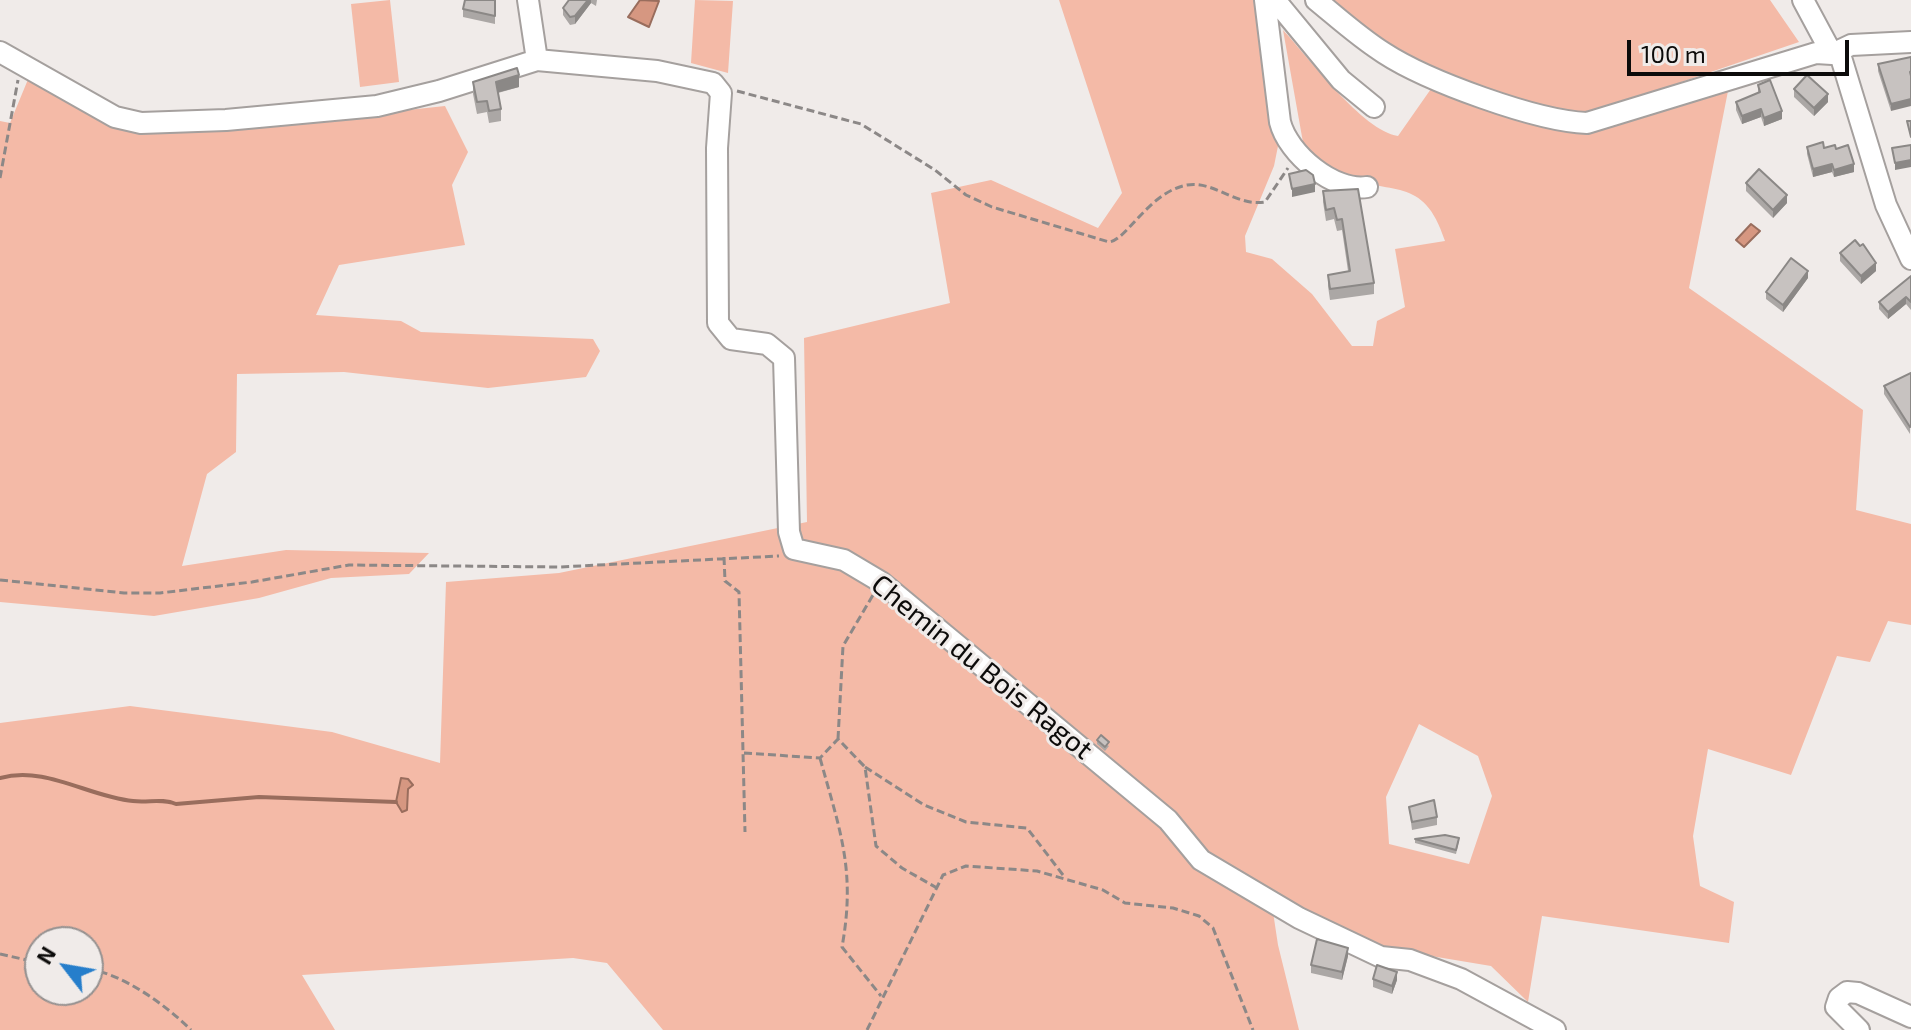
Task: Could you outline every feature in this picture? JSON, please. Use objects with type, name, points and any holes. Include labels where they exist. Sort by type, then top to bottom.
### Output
[{"type":"street","points":[[528,0],[537,60]]},
{"type":"street","points":[[1265,0],[1280,122],[1286,138],[1298,153],[1337,182],[1352,189],[1367,187]]},
{"type":"street","points":[[1275,0],[1341,80],[1374,107]]},
{"type":"street","points":[[1316,0],[1398,61],[1515,108],[1567,122],[1587,123],[1816,53],[1835,52],[1851,45],[1911,42]]},
{"type":"street","points":[[1803,0],[1835,52],[1886,205],[1911,259]]},
{"type":"street","points":[[0,52],[115,117],[167,123],[323,112],[394,103],[537,60],[657,71],[700,79],[717,86],[721,93],[717,148],[718,323],[731,339],[767,344],[784,358],[789,532],[791,545],[799,552]]},
{"type":"street","name":"Chemin du Bois Ragot","points":[[799,552],[844,560],[881,582],[1168,820],[1211,866],[1319,928],[1381,957],[1410,960],[1461,979],[1555,1030]]},
{"type":"street","points":[[1859,1030],[1836,1007],[1839,998],[1847,992],[1858,993],[1911,1017]]},
{"type":"path","points":[[0,178],[21,63]]},
{"type":"path","points":[[717,86],[861,124],[935,170],[966,195],[992,207],[1109,242],[1118,239],[1157,198],[1189,185],[1248,203],[1265,202],[1298,153]]},
{"type":"path","points":[[0,580],[124,593],[160,593],[252,582],[320,568],[559,567],[724,557],[760,559],[799,552]]},
{"type":"path","points":[[724,557],[725,581],[739,592],[745,832]]},
{"type":"path","points":[[820,758],[838,739],[843,646],[881,582]]},
{"type":"path","points":[[838,739],[865,767],[924,805],[966,822],[1027,828],[1065,878]]},
{"type":"path","points":[[744,753],[820,758]]},
{"type":"path","points":[[820,758],[848,858],[848,913],[842,947],[883,998]]},
{"type":"path","points":[[865,767],[876,846],[902,868],[937,888]]},
{"type":"path","points":[[867,1030],[943,875],[966,866],[1037,871],[1065,878],[1080,886],[1103,890],[1125,903],[1173,908],[1199,916],[1213,928],[1253,1030]]},
{"type":"path","points":[[0,954],[24,959]]},
{"type":"path","points":[[104,971],[173,1013],[191,1030]]},
{"type":"shaded area","points":[[390,0],[399,82],[360,87],[351,4]]},
{"type":"shaded area","points":[[640,0],[659,1],[649,27],[628,17]]},
{"type":"shaded area","points":[[695,0],[733,1],[728,73],[691,63]]},
{"type":"shaded area","points":[[1059,0],[1254,0],[1279,141],[1274,166],[1245,236],[1246,252],[1272,259],[1312,294],[1352,346],[1373,346],[1377,321],[1405,307],[1395,249],[1445,241],[1436,220],[1416,196],[1340,174],[1304,148],[1283,30],[1353,107],[1384,131],[1398,136],[1433,86],[1541,125],[1591,132],[1729,86],[1689,288],[1863,410],[1856,510],[1911,524],[1911,625],[1888,621],[1870,662],[1837,656],[1791,775],[1708,749],[1693,836],[1700,886],[1734,902],[1729,943],[1542,916],[1528,1002],[1491,966],[1383,948],[1270,892],[1278,945],[1299,1030],[663,1030],[607,963],[573,958],[302,975],[335,1030],[0,1030],[0,723],[130,706],[332,732],[440,763],[446,582],[559,573],[807,522],[804,338],[950,303],[931,193],[991,180],[1098,228],[1122,193]],"holes":[[[1419,724],[1478,756],[1492,796],[1469,864],[1389,844],[1386,797]]]},
{"type":"shaded area","points":[[1331,0],[1770,0],[1799,42],[1605,108],[1569,114],[1523,103],[1398,54]]},
{"type":"shaded area","points":[[29,77],[134,132],[221,130],[445,106],[468,152],[452,185],[465,245],[339,265],[316,315],[401,321],[421,332],[593,339],[600,351],[586,377],[488,388],[344,372],[237,374],[236,452],[207,474],[182,566],[286,550],[429,553],[409,574],[331,578],[259,598],[154,616],[0,602],[0,121],[10,123]]},
{"type":"shaded area","points":[[1751,224],[1760,231],[1744,247],[1736,240]]},
{"type":"shaded area","points":[[401,778],[408,779],[413,785],[408,789],[407,810],[402,812],[396,802]]},
{"type":"building","points":[[465,0],[495,0],[495,16],[463,9]]},
{"type":"building","points":[[569,0],[588,0],[575,16],[570,17],[563,8]]},
{"type":"building","points":[[1911,57],[1911,99],[1891,104],[1878,64]]},
{"type":"building","points":[[517,68],[519,75],[496,82],[501,109],[489,111],[487,101],[477,102],[473,82]]},
{"type":"building","points":[[1807,75],[1828,94],[1814,108],[1794,89]]},
{"type":"building","points":[[1770,80],[1782,111],[1764,118],[1761,109],[1742,116],[1736,102],[1760,92],[1758,85]]},
{"type":"building","points":[[1823,142],[1824,148],[1835,145],[1836,149],[1848,145],[1854,164],[1834,170],[1832,164],[1813,169],[1807,147]]},
{"type":"building","points":[[1911,145],[1911,160],[1895,163],[1892,148]]},
{"type":"building","points":[[1759,169],[1787,195],[1773,210],[1746,183]]},
{"type":"building","points":[[1306,170],[1313,175],[1315,184],[1292,189],[1289,174]]},
{"type":"building","points":[[1358,189],[1374,283],[1330,289],[1328,275],[1350,271],[1342,219],[1337,220],[1334,208],[1326,210],[1323,191]]},
{"type":"building","points":[[1855,240],[1860,246],[1863,244],[1876,263],[1861,276],[1840,253]]},
{"type":"building","points":[[1791,258],[1808,271],[1783,305],[1766,292]]},
{"type":"building","points":[[1911,276],[1911,302],[1906,297],[1888,312],[1879,302]]},
{"type":"building","points":[[1911,373],[1911,426],[1910,427],[1884,386]]},
{"type":"building","points":[[1101,735],[1109,742],[1105,747],[1097,740]]},
{"type":"building","points":[[1434,800],[1437,817],[1412,822],[1409,807]]},
{"type":"building","points":[[1445,835],[1459,838],[1456,850],[1415,839]]},
{"type":"building","points":[[1317,939],[1348,948],[1342,972],[1311,965]]},
{"type":"building","points":[[1377,965],[1397,972],[1392,986],[1373,979]]},
{"type":"waterway","points":[[0,778],[34,776],[116,798],[176,804],[259,797],[396,802]]}]
